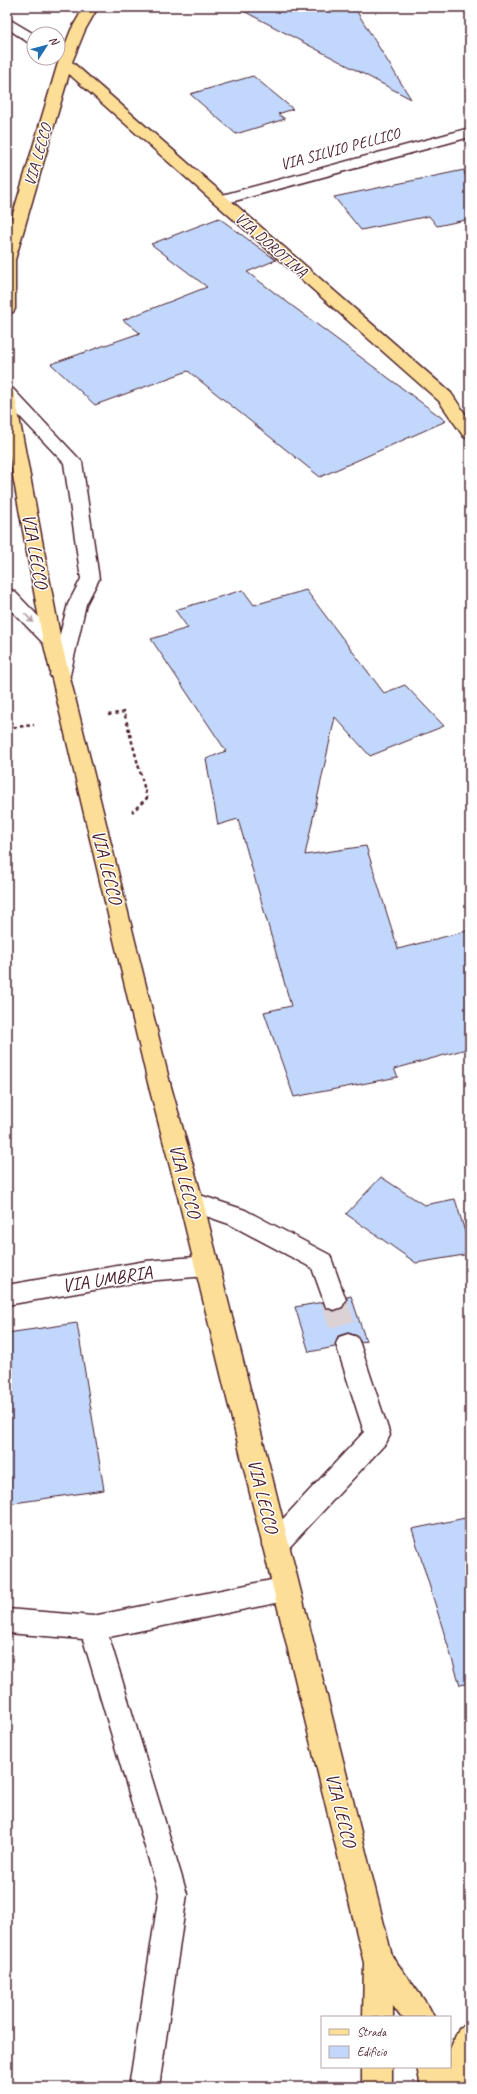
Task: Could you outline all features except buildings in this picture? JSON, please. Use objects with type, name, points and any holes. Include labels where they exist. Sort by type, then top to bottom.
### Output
[{"type":"main road","name":"VIA LECCO","points":[[66,51],[91,7]]},
{"type":"main road","name":"VIA DOROTINA","points":[[66,64],[445,397],[470,433]]},
{"type":"main road","name":"VIA LECCO","points":[[7,308],[7,260],[59,66]]},
{"type":"main road","name":"VIA LECCO","points":[[7,394],[52,641],[60,675],[159,1083],[191,1201],[379,1963],[378,2016]]},
{"type":"main road","name":"VIA LECCO","points":[[379,1963],[418,2016]]},
{"type":"main road","points":[[448,2087],[470,2039]]},
{"type":"main road","points":[[377,2068],[377,2087]]},
{"type":"main road","points":[[432,2068],[436,2087]]},
{"type":"street","points":[[7,22],[26,35]]},
{"type":"street","name":"VIA SILVIO PELLICO","points":[[220,200],[470,132]]},
{"type":"street","points":[[7,394],[73,462],[90,579],[77,604],[60,675]]},
{"type":"street","points":[[7,595],[52,641]]},
{"type":"street","points":[[191,1201],[236,1217],[322,1262],[334,1300]]},
{"type":"street","name":"VIA UMBRIA","points":[[7,1295],[146,1271],[207,1266]]},
{"type":"street","points":[[275,1545],[377,1435],[348,1344]]},
{"type":"street","points":[[7,1621],[93,1628],[286,1589]]},
{"type":"street","points":[[93,1628],[173,1894],[144,2087]]},
{"type":"path","points":[[124,712],[147,798],[131,812]]},
{"type":"tunnel","points":[[334,1300],[348,1344]]}]
